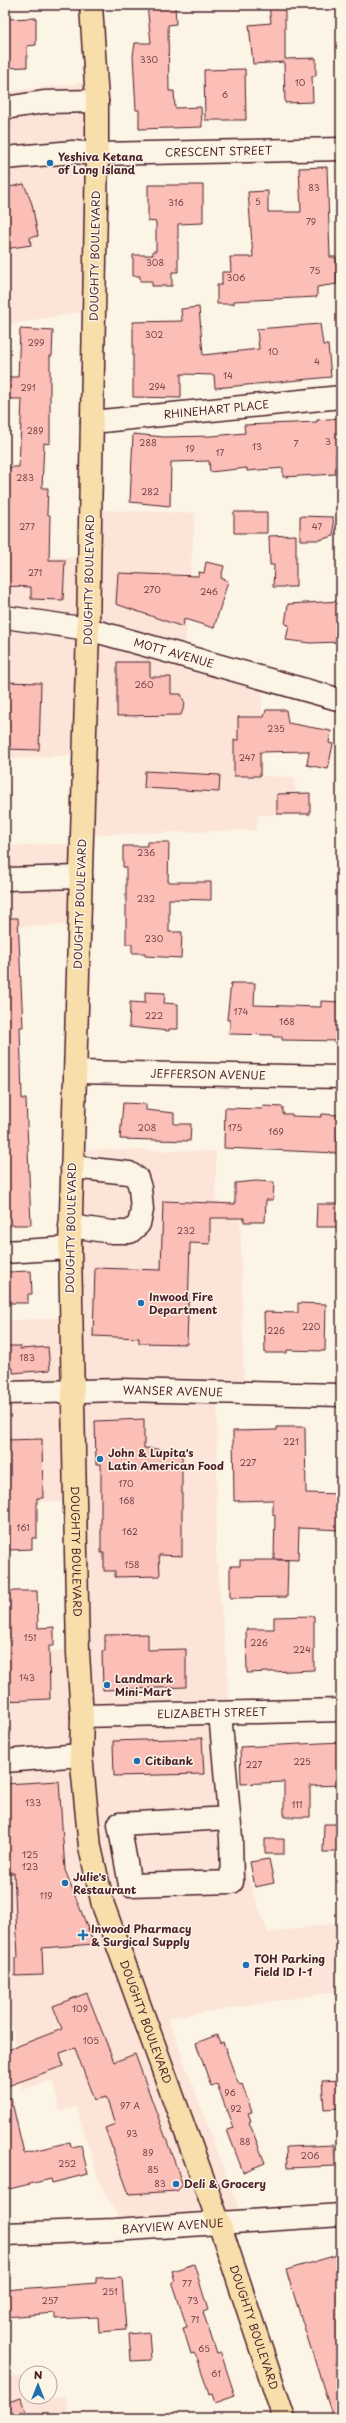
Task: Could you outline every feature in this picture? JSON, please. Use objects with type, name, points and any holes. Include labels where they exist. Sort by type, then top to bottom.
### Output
[{"type":"main road","name":"DOUGHTY BOULEVARD","points":[[91,5],[97,101],[97,154],[88,628],[70,1226],[78,1653],[82,1716],[81,1755],[90,1848],[103,1905],[219,2223],[284,2418]]},
{"type":"street","points":[[5,108],[44,102],[97,101]]},
{"type":"street","name":"CRESCENT STREET","points":[[5,158],[74,152],[97,154],[341,149]]},
{"type":"street","name":"RHINEHART PLACE","points":[[92,422],[341,397]]},
{"type":"street","name":"MOTT AVENUE","points":[[5,617],[88,628],[341,700]]},
{"type":"street","points":[[5,879],[81,877]]},
{"type":"street","name":"JEFFERSON AVENUE","points":[[75,1072],[341,1077]]},
{"type":"street","points":[[70,1226],[130,1232],[139,1224],[142,1210],[140,1188],[136,1178],[129,1173],[72,1168]]},
{"type":"street","points":[[5,1252],[70,1248]]},
{"type":"street","name":"WANSER AVENUE","points":[[5,1393],[120,1390],[341,1396]]},
{"type":"street","name":"ELIZABETH STREET","points":[[82,1716],[341,1710]]},
{"type":"street","points":[[220,1713],[229,1818],[232,1882],[130,1885],[119,1824],[229,1818]]},
{"type":"street","points":[[5,1761],[81,1755]]},
{"type":"street","name":"BAYVIEW AVENUE","points":[[5,2234],[341,2215]]},
{"type":"shaded area","name":"Yeshiva Ketana of Long Island","points":[[96,81],[94,310],[5,325],[5,92]]},
{"type":"shaded area","points":[[96,510],[195,513],[185,652],[93,625]]},
{"type":"shaded area","points":[[5,554],[84,558],[83,620],[5,611]]},
{"type":"shaded area","points":[[5,620],[88,629],[81,755],[5,759]]},
{"type":"shaded area","points":[[93,632],[262,680],[262,776],[295,777],[296,815],[258,815],[256,830],[85,835]]},
{"type":"shaded area","points":[[81,843],[77,925],[5,927],[5,846]]},
{"type":"shaded area","points":[[69,1149],[216,1151],[216,1202],[240,1203],[244,1386],[218,1387],[216,1551],[246,1871],[268,1933],[341,1922],[341,1991],[168,2018],[243,2220],[124,2227],[101,2186],[76,2107],[60,2111],[52,2080],[22,2090],[7,1993],[5,1992],[5,1652],[72,1650],[69,1502],[5,1501],[5,1321],[65,1317]]},
{"type":"shaded area","points":[[18,2377],[18,2405],[58,2405],[58,2398],[66,2397],[68,2418],[5,2418],[5,2379]]},
{"type":"building","points":[[147,5],[175,5],[176,24],[168,25],[169,91],[174,91],[175,108],[201,107],[202,127],[139,129],[139,110],[136,110],[133,56],[135,43],[151,43]]},
{"type":"building","points":[[269,5],[285,5],[285,59],[316,58],[316,76],[312,76],[313,102],[285,103],[284,62],[253,64],[249,25],[271,23]]},
{"type":"building","points":[[36,18],[36,45],[27,46],[27,67],[5,68],[5,19]]},
{"type":"building","points":[[245,69],[246,120],[205,120],[204,70]]},
{"type":"building","points":[[327,167],[330,257],[336,257],[337,284],[317,287],[317,297],[234,301],[234,304],[217,304],[217,285],[222,285],[222,272],[231,272],[230,257],[253,257],[248,192],[268,191],[268,212],[301,212],[299,168]]},
{"type":"building","points":[[24,184],[32,204],[38,236],[30,237],[31,245],[5,249],[5,188]]},
{"type":"building","points":[[148,185],[203,185],[203,223],[178,224],[178,272],[172,272],[172,286],[152,286],[152,281],[140,281],[140,276],[133,276],[133,255],[153,255],[153,251],[156,251],[156,222],[148,221]]},
{"type":"building","points":[[199,307],[203,355],[259,349],[257,329],[320,324],[323,345],[328,345],[331,377],[215,388],[214,375],[181,374],[181,398],[133,397],[133,322],[182,321],[181,309]]},
{"type":"building","points":[[20,329],[53,331],[52,356],[50,356],[50,444],[44,443],[42,488],[48,488],[47,514],[50,515],[49,560],[65,560],[63,600],[31,599],[31,587],[5,586],[8,467],[19,467],[22,399],[5,399],[5,377],[18,377]]},
{"type":"building","points":[[340,418],[341,453],[336,454],[336,474],[283,477],[283,468],[247,471],[247,468],[210,472],[209,461],[171,462],[170,506],[130,502],[133,434],[164,437],[212,436],[245,433],[244,425],[317,422],[317,420]]},
{"type":"building","points":[[234,512],[267,512],[267,533],[234,533]]},
{"type":"building","points":[[300,516],[333,517],[334,536],[319,540],[300,540]]},
{"type":"building","points":[[296,535],[296,587],[273,587],[274,565],[270,565],[269,536]]},
{"type":"building","points":[[206,562],[224,566],[221,578],[228,581],[214,628],[184,619],[183,627],[116,604],[118,573],[198,576],[199,572],[204,573]]},
{"type":"building","points":[[341,601],[341,642],[310,643],[286,640],[289,625],[285,624],[288,604]]},
{"type":"building","points":[[117,662],[150,662],[150,677],[171,677],[171,694],[181,694],[185,704],[181,715],[117,716]]},
{"type":"building","points":[[5,682],[41,683],[39,750],[5,749]]},
{"type":"building","points":[[266,710],[286,710],[288,723],[331,731],[329,743],[333,744],[328,769],[307,765],[309,751],[260,752],[260,776],[234,776],[234,740],[238,740],[238,717],[264,717]]},
{"type":"building","points":[[145,771],[220,775],[219,792],[144,788]]},
{"type":"building","points":[[310,793],[310,814],[277,814],[277,794]]},
{"type":"building","points":[[147,842],[169,842],[168,882],[211,882],[211,900],[169,899],[169,932],[182,932],[181,958],[145,956],[145,953],[132,953],[132,944],[126,944],[126,867],[123,867],[123,846],[147,846]]},
{"type":"building","points":[[5,918],[18,918],[23,1027],[20,1027],[22,1099],[26,1099],[31,1225],[5,1225]]},
{"type":"building","points":[[231,983],[255,983],[254,1005],[321,1007],[321,1001],[341,1002],[341,1041],[282,1040],[282,1037],[273,1037],[273,1035],[229,1034],[230,1020],[227,1020]]},
{"type":"building","points":[[145,992],[165,993],[164,1003],[178,1004],[178,1029],[169,1029],[169,1031],[129,1027],[130,1002],[145,1003]]},
{"type":"building","points":[[123,1103],[146,1104],[146,1110],[174,1113],[174,1124],[191,1124],[190,1141],[120,1139]]},
{"type":"building","points":[[263,1106],[283,1107],[283,1114],[292,1114],[292,1116],[321,1117],[322,1114],[338,1115],[337,1153],[224,1148],[225,1108],[262,1109]]},
{"type":"building","name":"Inwood Fire Department","points":[[256,1181],[274,1182],[273,1200],[266,1200],[265,1222],[244,1222],[244,1218],[210,1218],[210,1244],[190,1243],[187,1344],[139,1343],[139,1338],[93,1336],[95,1268],[161,1270],[163,1201],[235,1204],[235,1183]]},
{"type":"building","points":[[317,1204],[341,1204],[341,1227],[316,1227]]},
{"type":"building","points":[[31,1271],[32,1294],[28,1294],[28,1303],[5,1303],[5,1272]]},
{"type":"building","points":[[298,1303],[326,1304],[325,1351],[287,1350],[287,1353],[265,1353],[264,1312],[298,1313]]},
{"type":"building","points":[[5,1346],[20,1346],[20,1349],[48,1347],[50,1370],[13,1373],[13,1368],[5,1368]]},
{"type":"building","points":[[144,1419],[144,1448],[182,1451],[182,1556],[159,1555],[160,1576],[115,1577],[115,1571],[104,1571],[104,1553],[101,1553],[101,1464],[96,1464],[95,1421]]},
{"type":"building","points":[[277,1427],[305,1427],[306,1493],[341,1494],[341,1530],[299,1528],[298,1560],[274,1559],[275,1515],[273,1515],[273,1500],[234,1501],[233,1431],[277,1430]]},
{"type":"building","points":[[42,1439],[43,1498],[37,1498],[37,1538],[32,1538],[32,1549],[9,1550],[5,1440]]},
{"type":"building","points":[[240,1560],[288,1560],[287,1597],[230,1598],[230,1566],[240,1566]]},
{"type":"building","points":[[5,1591],[37,1591],[38,1628],[54,1627],[54,1646],[49,1646],[50,1699],[5,1701]]},
{"type":"building","points":[[314,1616],[314,1670],[247,1673],[246,1629],[274,1629],[274,1617]]},
{"type":"building","points":[[148,1634],[148,1650],[186,1649],[186,1687],[103,1690],[102,1651],[105,1651],[105,1635]]},
{"type":"building","points":[[202,1738],[204,1774],[114,1776],[113,1741]]},
{"type":"building","points":[[341,1742],[341,1785],[310,1786],[310,1817],[284,1817],[284,1782],[241,1784],[240,1747]]},
{"type":"building","points":[[59,1781],[65,1870],[94,1944],[42,1948],[43,1975],[15,1976],[15,1958],[18,1958],[14,1873],[5,1873],[5,1784]]},
{"type":"building","points":[[324,1824],[341,1824],[341,1852],[323,1852]]},
{"type":"building","points":[[265,1839],[284,1839],[284,1854],[265,1854]]},
{"type":"building","points":[[269,1859],[274,1883],[255,1887],[250,1862]]},
{"type":"building","points":[[87,1993],[114,2062],[135,2054],[183,2185],[177,2191],[129,2194],[105,2128],[115,2124],[106,2097],[94,2100],[75,2048],[60,2053],[63,2066],[5,2087],[5,2051],[62,2029],[53,2006]]},
{"type":"building","points":[[217,2035],[220,2043],[223,2042],[236,2078],[240,2085],[242,2084],[252,2112],[248,2113],[251,2121],[249,2122],[265,2163],[243,2172],[227,2130],[233,2128],[217,2084],[211,2086],[196,2043]]},
{"type":"building","points":[[341,2080],[341,2108],[324,2109],[322,2081]]},
{"type":"building","points":[[11,2098],[24,2153],[70,2142],[71,2147],[81,2145],[88,2174],[52,2183],[51,2179],[5,2190],[5,2099]]},
{"type":"building","points":[[334,2145],[335,2166],[287,2168],[286,2147]]},
{"type":"building","points":[[337,2255],[341,2265],[341,2418],[333,2418],[286,2270]]},
{"type":"building","points":[[194,2264],[208,2310],[203,2312],[217,2354],[221,2353],[235,2396],[215,2403],[212,2394],[209,2395],[198,2360],[194,2353],[191,2354],[183,2328],[187,2327],[172,2282],[175,2281],[172,2271]]},
{"type":"building","points":[[122,2277],[126,2330],[99,2332],[98,2317],[55,2319],[55,2313],[5,2317],[5,2290],[96,2283],[96,2278]]},
{"type":"building","points":[[149,2332],[151,2360],[131,2361],[129,2334]]},
{"type":"building","points":[[18,2399],[18,2405],[23,2405],[27,2418],[5,2418],[5,2403]]},
{"type":"place","name":"Yeshiva Ketana of Long Island","points":[[50,163]]},
{"type":"place","name":"Inwood Fire Department","points":[[141,1303]]},
{"type":"place","name":"John & Lupita's Latin American Food","points":[[100,1459]]},
{"type":"place","name":"Landmark Mini-Mart","points":[[107,1685]]},
{"type":"place","name":"Citibank","points":[[137,1761]]},
{"type":"place","name":"Julie's Restaurant","points":[[65,1883]]},
{"type":"place","name":"Inwood Pharmacy & Surgical Supply","points":[[83,1935]]},
{"type":"place","name":"TOH Parking Field ID I-1","points":[[246,1965]]},
{"type":"place","name":"Deli & Grocery","points":[[176,2184]]}]
